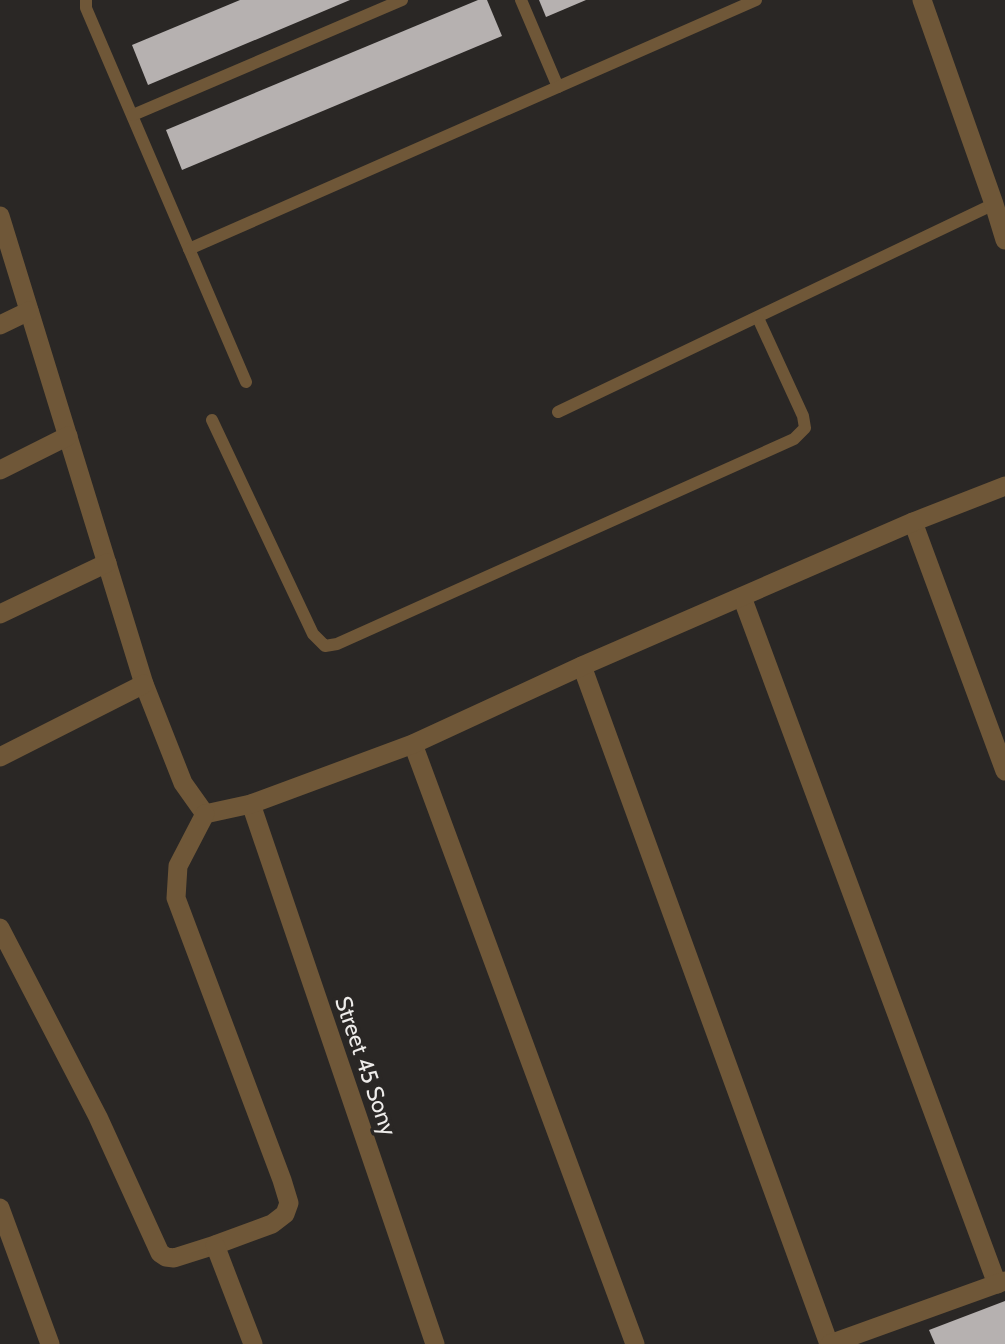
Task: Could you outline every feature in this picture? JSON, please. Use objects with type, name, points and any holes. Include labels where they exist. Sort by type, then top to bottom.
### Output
[{"type":"street","points":[[922,0],[995,204],[1005,240]]},
{"type":"street","points":[[0,216],[144,684],[183,783],[205,814]]},
{"type":"street","points":[[0,325],[29,311]]},
{"type":"street","points":[[0,470],[68,436]]},
{"type":"street","points":[[205,814],[251,804],[413,744],[582,666],[913,522],[1005,486]]},
{"type":"street","points":[[913,522],[1005,771]]},
{"type":"street","points":[[0,614],[107,563]]},
{"type":"street","points":[[582,666],[830,1344],[1001,1282],[742,597]]},
{"type":"street","points":[[0,757],[144,684]]},
{"type":"street","points":[[413,744],[635,1344]]},
{"type":"street","name":"Street 45 Sony","points":[[251,804],[435,1344]]},
{"type":"street","points":[[0,928],[98,1117],[160,1253],[174,1258],[272,1224],[285,1214],[289,1203],[176,898],[178,866],[205,814]]},
{"type":"street","points":[[0,1208],[50,1344]]},
{"type":"street","points":[[215,1245],[253,1344]]},
{"type":"lane","points":[[86,0],[86,8],[246,382]]},
{"type":"lane","points":[[133,115],[402,0]]},
{"type":"lane","points":[[521,0],[558,87]]},
{"type":"lane","points":[[189,249],[756,0]]},
{"type":"lane","points":[[558,412],[995,204]]},
{"type":"lane","points":[[212,420],[313,634],[325,646],[337,645],[794,439],[805,428],[803,416],[758,318]]},
{"type":"building","points":[[240,0],[350,0],[148,85],[132,45]]},
{"type":"building","points":[[478,0],[487,0],[502,36],[182,170],[166,130]]},
{"type":"building","points":[[539,0],[586,0],[546,17]]},
{"type":"building","points":[[1005,1301],[1005,1344],[935,1344],[929,1330]]}]
